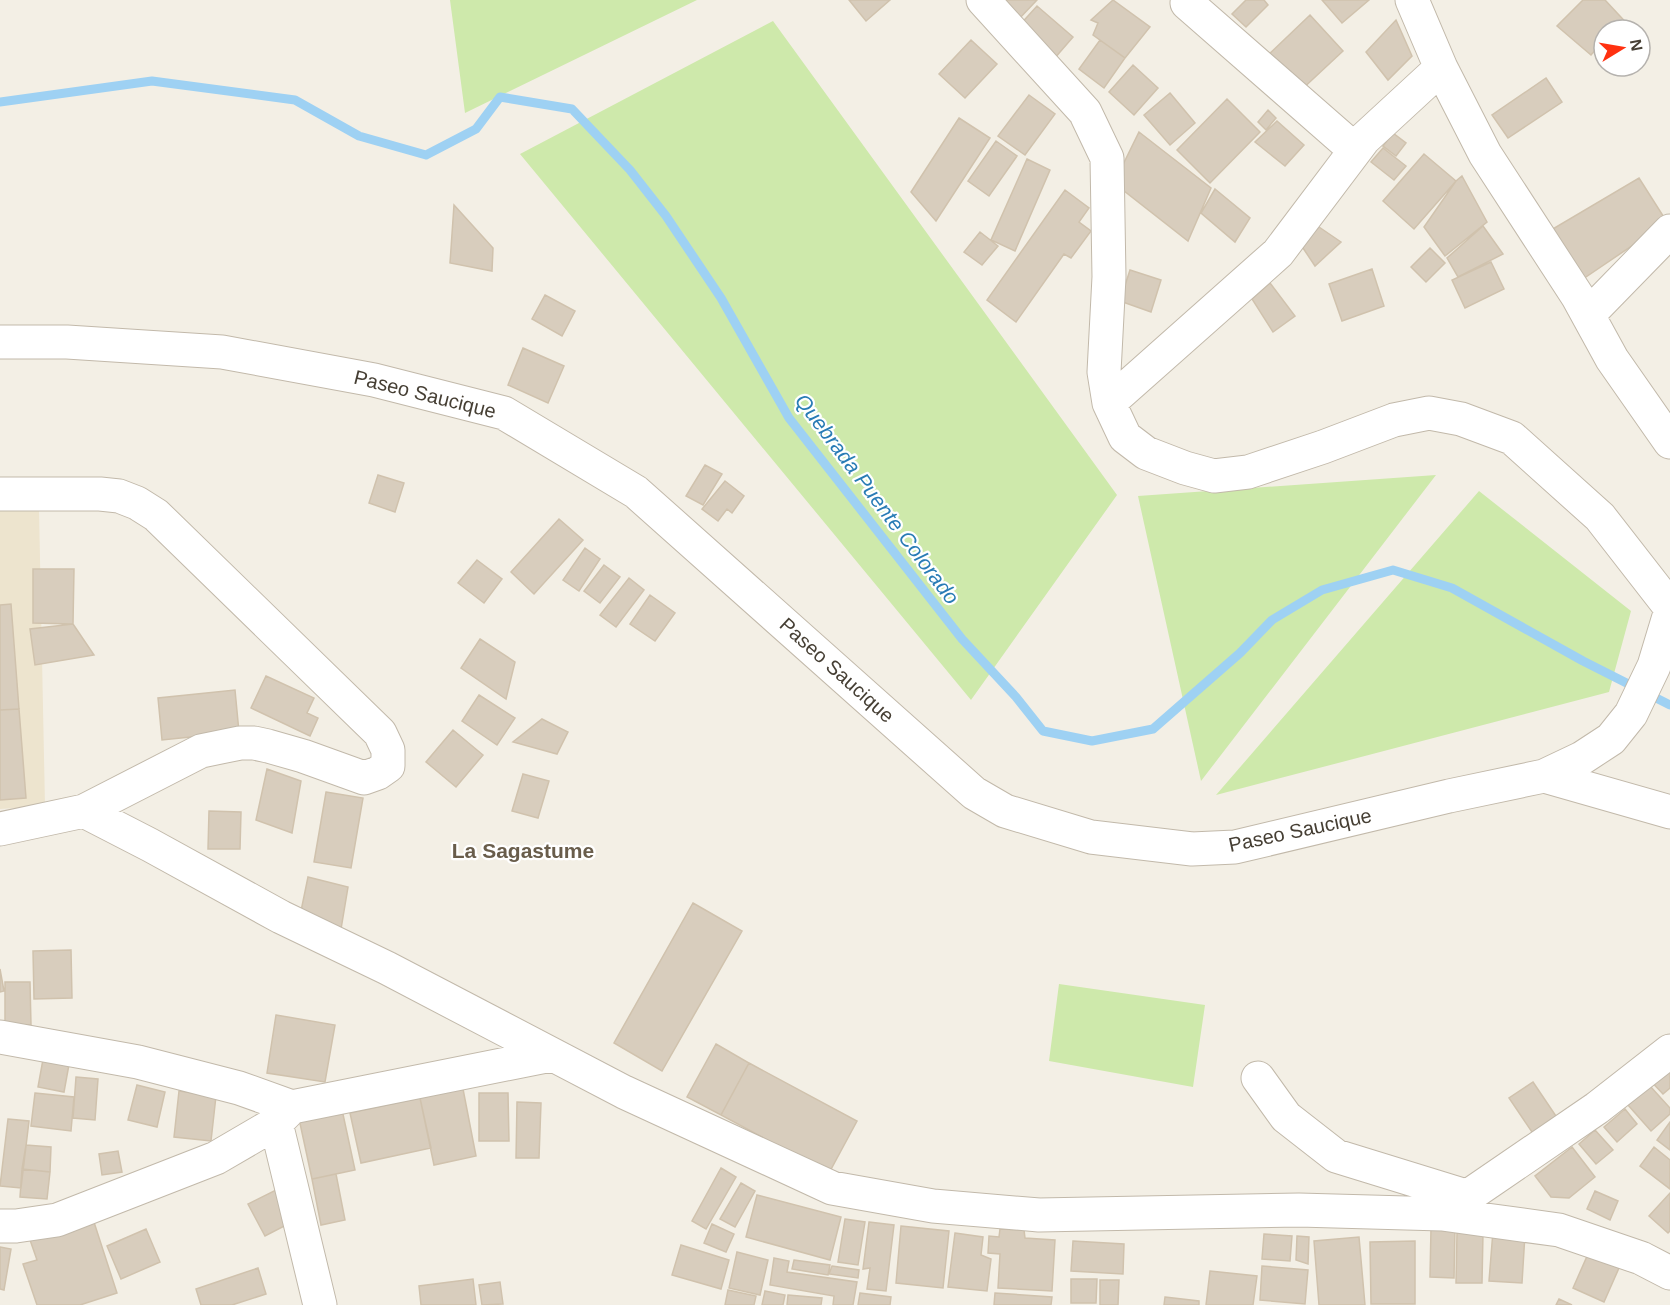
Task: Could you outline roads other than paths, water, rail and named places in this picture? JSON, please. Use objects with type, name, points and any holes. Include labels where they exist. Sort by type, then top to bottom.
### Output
[{"type":"street","points":[[983,0],[1085,112],[1107,158],[1109,277],[1104,372],[1109,403],[1125,437],[1146,453],[1214,476],[1248,472],[1394,420],[1429,413],[1461,419],[1512,438],[1600,517],[1670,607]]},
{"type":"street","points":[[1412,0],[1441,68],[1485,153],[1550,253],[1612,359],[1670,442]]},
{"type":"street","points":[[1188,3],[1355,150]]},
{"type":"street","points":[[1109,403],[1278,253],[1364,139],[1441,68]]},
{"type":"street","points":[[1588,315],[1670,231]]},
{"type":"street","name":"Paseo Saucique","points":[[0,342],[67,342],[222,352],[374,381],[504,413],[636,492],[974,792],[1005,811],[1091,837],[1192,849],[1235,847],[1544,776],[1582,758],[1611,738],[1631,714],[1654,666],[1670,613]]},
{"type":"street","points":[[0,494],[99,494],[119,496],[137,502],[156,515],[340,693],[380,733],[388,750],[388,766],[364,778],[268,746],[240,743],[201,751],[84,812],[0,829]]},
{"type":"street","points":[[1544,776],[1670,812]]},
{"type":"street","points":[[84,812],[150,845],[281,917],[387,968],[624,1092],[832,1188],[933,1206],[1039,1215],[1299,1210],[1442,1215],[1559,1230],[1641,1258],[1670,1273]]},
{"type":"street","points":[[0,1037],[138,1062],[239,1089],[284,1115],[320,1305]]},
{"type":"street","points":[[1442,1215],[1597,1108],[1670,1051]]},
{"type":"street","points":[[0,1226],[57,1220],[216,1158],[284,1115],[551,1055]]},
{"type":"street","points":[[1258,1078],[1286,1117],[1336,1156],[1469,1197]]},
{"type":"waterway","name":"Quebrada Puente Colorado","points":[[0,102],[152,81],[295,100],[359,136],[426,155],[476,129],[500,97],[572,109],[630,170],[666,216],[721,298],[789,418],[962,639],[1016,697],[1043,731],[1092,741],[1153,729],[1240,653],[1272,620],[1322,590],[1393,570],[1452,588],[1583,661],[1670,705]]},
{"type":"district","name":"La Sagastume","points":[[523,851]]}]
